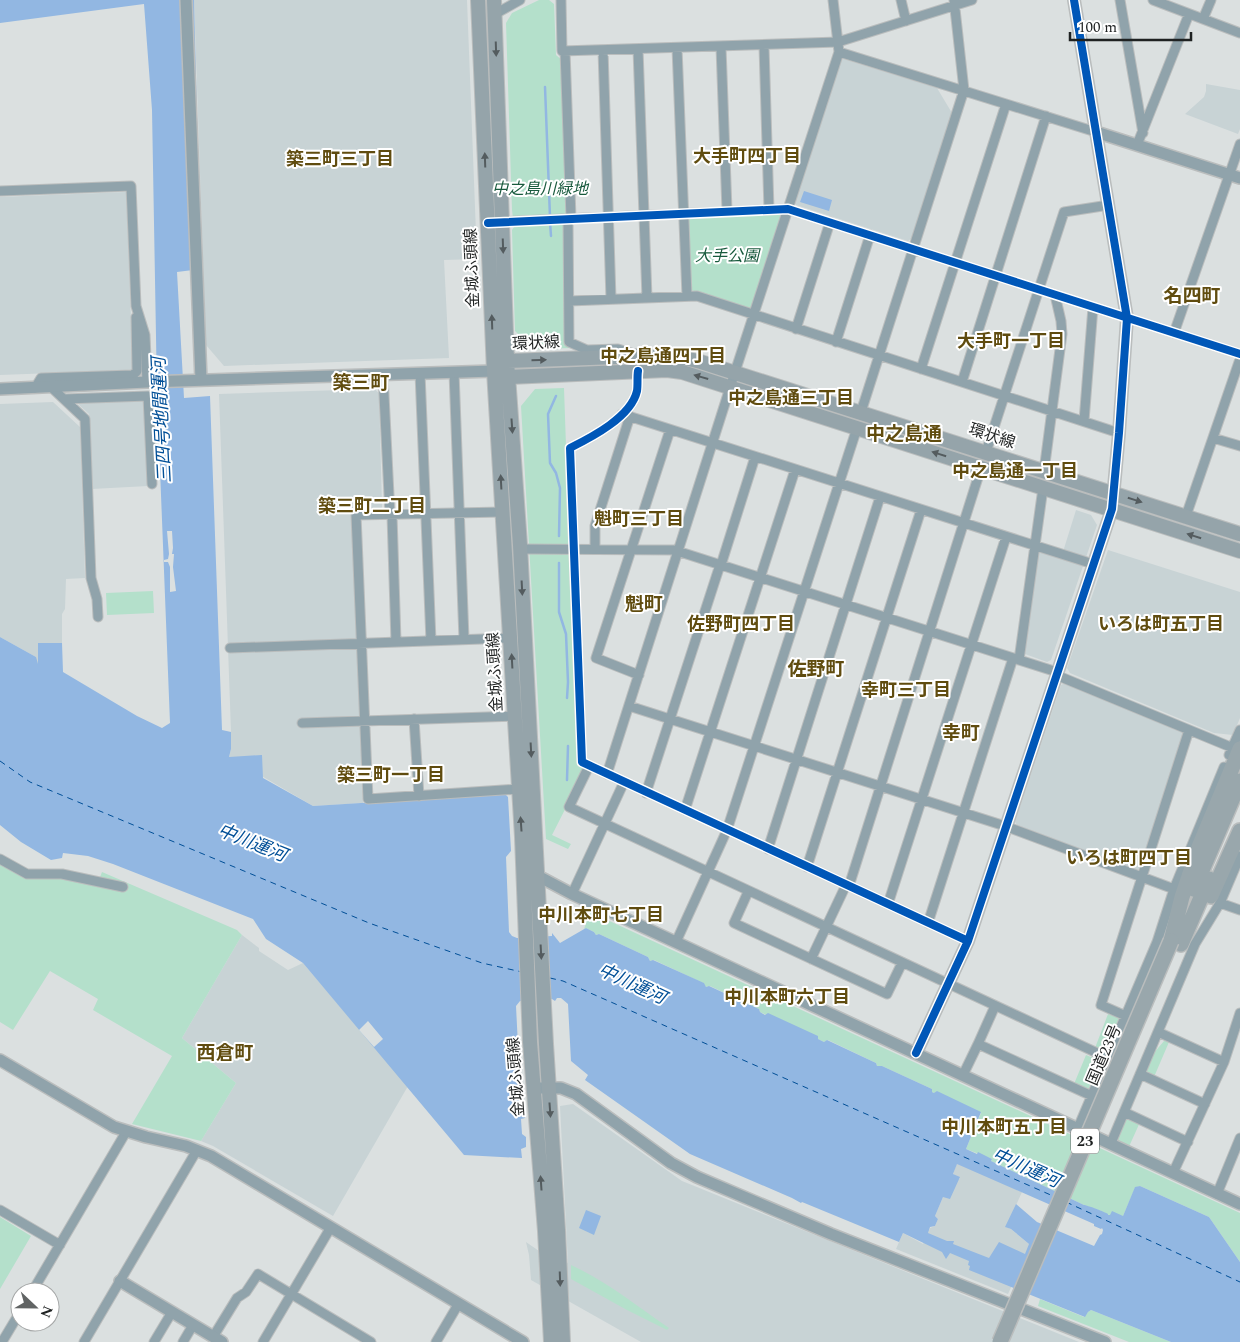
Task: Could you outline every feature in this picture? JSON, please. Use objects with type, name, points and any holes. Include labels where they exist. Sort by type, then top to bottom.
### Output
[{"type":"highway","points":[[1176,943],[1182,897],[1198,847],[1217,804],[1236,749]]},
{"type":"highway","name":"国道23号","points":[[1011,1342],[1176,943],[1240,781]]},
{"type":"highway","name":"国道23号","points":[[1000,1342],[1176,943],[1240,806]]},
{"type":"highway","points":[[1176,943],[1210,899],[1240,831]]},
{"type":"main road","name":"金城ふ頭線","points":[[478,0],[494,371],[524,872],[532,903],[546,1044],[541,1088]]},
{"type":"main road","name":"金城ふ頭線","points":[[494,0],[507,361],[520,549],[538,876],[532,903],[530,1042],[541,1088],[551,1231],[563,1342]]},
{"type":"main road","name":"環状線","points":[[494,371],[507,361],[644,356],[685,358],[735,372],[1240,534]]},
{"type":"main road","name":"環状線","points":[[494,371],[509,377],[666,370],[682,372],[1240,551]]},
{"type":"main road","name":"金城ふ頭線","points":[[551,1231],[551,1342]]},
{"type":"street","points":[[186,0],[201,380]]},
{"type":"street","points":[[495,14],[520,0]]},
{"type":"street","points":[[560,0],[562,51],[764,46],[839,47],[1006,104],[1240,178]]},
{"type":"street","points":[[607,774],[839,47],[833,0]]},
{"type":"street","points":[[901,0],[906,21]]},
{"type":"street","points":[[839,47],[955,3],[972,0]]},
{"type":"street","points":[[916,1053],[968,942],[1112,509],[1127,318],[1074,0]]},
{"type":"street","points":[[1120,0],[1142,133]]},
{"type":"street","points":[[1153,0],[1170,3],[1189,14],[1240,32]]},
{"type":"street","points":[[1204,20],[1211,0]]},
{"type":"street","points":[[861,412],[964,90],[955,3]]},
{"type":"street","points":[[1137,145],[1189,14]]},
{"type":"street","points":[[764,46],[769,210]]},
{"type":"street","points":[[721,47],[727,211]]},
{"type":"street","points":[[677,48],[687,296]]},
{"type":"street","points":[[638,49],[647,298]]},
{"type":"street","points":[[603,50],[611,299]]},
{"type":"street","points":[[565,51],[569,342],[587,350],[618,349],[644,356]]},
{"type":"street","points":[[921,369],[1006,104]]},
{"type":"street","points":[[962,382],[1046,116]]},
{"type":"street","points":[[1174,333],[1240,144]]},
{"type":"street","points":[[0,191],[131,186],[137,371],[133,375],[41,378],[35,388]]},
{"type":"street","points":[[986,452],[1064,212],[1108,205]]},
{"type":"street","points":[[488,223],[788,209],[1240,354]]},
{"type":"street","points":[[796,329],[830,222]]},
{"type":"street","points":[[836,342],[870,235]]},
{"type":"street","points":[[1044,471],[1062,334],[1055,295]]},
{"type":"street","points":[[569,301],[697,296],[753,316],[1119,432]]},
{"type":"street","points":[[136,306],[145,335],[148,382]]},
{"type":"street","points":[[1084,421],[1093,307]]},
{"type":"street","points":[[1186,516],[1240,359]]},
{"type":"street","points":[[0,390],[148,382],[494,371]]},
{"type":"street","points":[[595,549],[595,526],[626,415],[637,392],[638,371]]},
{"type":"street","points":[[454,372],[464,640]]},
{"type":"street","points":[[420,373],[431,641]]},
{"type":"street","points":[[383,375],[396,642]]},
{"type":"street","points":[[51,387],[85,419],[91,578],[97,599],[98,616]]},
{"type":"street","points":[[64,399],[148,396],[152,484]]},
{"type":"street","points":[[626,415],[1093,564]]},
{"type":"street","points":[[626,415],[594,436],[570,448],[582,762],[968,942]]},
{"type":"street","points":[[676,942],[727,830],[857,428]]},
{"type":"street","points":[[596,658],[670,430]]},
{"type":"street","points":[[1213,438],[1240,446]]},
{"type":"street","points":[[646,793],[755,457]]},
{"type":"street","points":[[811,958],[847,885],[981,468]]},
{"type":"street","points":[[685,810],[795,470]]},
{"type":"street","points":[[928,923],[963,813],[1016,659],[1043,488]]},
{"type":"street","points":[[768,848],[880,497]]},
{"type":"street","points":[[807,867],[922,510]]},
{"type":"street","points":[[503,512],[356,515],[368,799],[519,789]]},
{"type":"street","points":[[888,904],[1006,537]]},
{"type":"street","points":[[520,549],[678,551],[1057,673],[1236,749]]},
{"type":"street","points":[[230,648],[510,638]]},
{"type":"street","points":[[578,660],[596,658],[639,675]]},
{"type":"street","points":[[629,706],[1005,826],[1174,888]]},
{"type":"street","points":[[302,723],[515,716]]},
{"type":"street","points":[[414,719],[419,796]]},
{"type":"street","points":[[1126,1016],[1101,1005],[1189,730]]},
{"type":"street","points":[[1078,1128],[1157,942],[1174,888],[1236,749],[1240,730]]},
{"type":"street","points":[[589,766],[569,808],[1108,1058]]},
{"type":"street","points":[[572,894],[624,782]]},
{"type":"street","points":[[1111,1144],[1195,944],[1220,903],[1240,856]]},
{"type":"street","points":[[0,859],[27,874],[62,874],[123,887]]},
{"type":"street","points":[[524,872],[538,876],[572,894],[1240,1204]]},
{"type":"street","points":[[748,892],[734,923],[887,994],[902,963]]},
{"type":"street","points":[[1220,903],[1240,910]]},
{"type":"street","points":[[963,1075],[995,1006]]},
{"type":"street","points":[[1173,1173],[1237,1035],[1240,1014]]},
{"type":"street","points":[[1158,1032],[1224,1062]]},
{"type":"street","points":[[978,1044],[1092,1096]]},
{"type":"street","points":[[0,1061],[114,1127],[126,1132],[198,1150],[211,1156],[523,1342]]},
{"type":"street","points":[[1140,1074],[1205,1104]]},
{"type":"street","points":[[541,1088],[561,1088],[576,1094],[671,1162],[697,1177],[831,1234],[1105,1342]]},
{"type":"street","points":[[1124,1112],[1188,1142]]},
{"type":"street","points":[[38,1282],[126,1132]]},
{"type":"street","points":[[1217,1194],[1240,1138]]},
{"type":"street","points":[[84,1342],[198,1150]]},
{"type":"street","points":[[0,1210],[60,1245]]},
{"type":"street","points":[[263,1342],[332,1227]]},
{"type":"street","points":[[120,1281],[215,1339],[237,1298],[246,1292],[258,1274],[371,1342]]},
{"type":"street","points":[[436,1342],[459,1303]]},
{"type":"street","points":[[154,1342],[172,1312]]},
{"type":"street","points":[[183,1342],[194,1325]]},
{"type":"street","points":[[2,1342],[10,1329]]},
{"type":"shaded area","points":[[194,0],[467,0],[477,259],[444,260],[449,358],[224,366],[206,345]]},
{"type":"shaded area","points":[[843,59],[937,88],[952,113],[912,238],[908,241],[796,205],[794,202],[840,61]]},
{"type":"shaded area","points":[[1206,84],[1240,90],[1240,129],[1238,134],[1185,114],[1204,97]]},
{"type":"shaded area","points":[[126,192],[133,370],[0,375],[0,197]]},
{"type":"shaded area","points":[[374,389],[379,393],[382,507],[381,509],[352,510],[363,803],[313,806],[229,757],[231,732],[219,394]]},
{"type":"shaded area","points":[[145,399],[148,486],[92,489],[89,414],[78,404],[78,401]]},
{"type":"shaded area","points":[[53,402],[80,427],[85,578],[66,579],[65,609],[62,614],[62,643],[38,643],[38,664],[36,664],[36,657],[0,637],[0,404]]},
{"type":"shaded area","points":[[1076,510],[1091,515],[1097,525],[1051,660],[1047,662],[1025,654],[1038,551],[1061,558]]},
{"type":"shaded area","points":[[1108,550],[1240,592],[1240,718],[1233,735],[1214,733],[1070,673],[1067,668]]},
{"type":"shaded area","points":[[1065,683],[1182,731],[1184,734],[1140,868],[1137,870],[1017,825],[1015,822],[1061,685]]},
{"type":"shaded area","points":[[242,935],[259,948],[259,951],[288,970],[303,963],[408,1086],[333,1216],[213,1146],[201,1141],[236,1083],[182,1038]]},
{"type":"shaded area","points":[[573,1104],[682,1181],[1079,1342],[641,1342],[531,1280],[526,1242],[539,1251],[568,1263],[560,1106]]},
{"type":"shaded area","points":[[957,1163],[1022,1192],[1006,1227],[1030,1245],[1008,1294],[896,1249],[903,1233],[923,1244],[930,1228],[935,1226],[938,1219],[935,1216],[943,1197],[960,1178],[953,1174]]},
{"type":"green space","name":"中之島川緑地","points":[[539,0],[549,0],[554,4],[556,55],[563,61],[568,206],[565,343],[572,348],[534,349],[515,331],[512,230],[514,227],[506,23],[512,13]]},
{"type":"green space","name":"大手公園","points":[[779,214],[781,216],[751,309],[748,310],[691,290],[687,221],[689,218]]},
{"type":"green space","points":[[564,388],[577,764],[586,768],[552,835],[571,844],[568,849],[546,839],[521,406],[535,389]]},
{"type":"green space","points":[[153,591],[154,613],[107,615],[106,593]]},
{"type":"green space","points":[[0,864],[24,877],[99,880],[102,872],[237,930],[242,935],[182,1038],[236,1083],[201,1141],[132,1124],[172,1056],[93,1010],[98,999],[50,971],[13,1030],[0,1022]]},
{"type":"green space","points":[[590,912],[1240,1213],[1240,1262],[1209,1217],[1140,1186],[1135,1188],[1123,1216],[1107,1215],[991,1161],[992,1159],[966,1149],[981,1113],[934,1093],[932,1089],[882,1066],[877,1066],[876,1063],[828,1040],[824,1042],[760,1012],[759,1009],[710,986],[706,987],[703,983],[654,960],[650,961],[648,957],[599,934],[596,935],[586,928],[584,929]]},
{"type":"green space","points":[[1108,1014],[1119,1018],[1105,1052],[1095,1048]]},
{"type":"green space","points":[[1168,1040],[1169,1042],[1154,1077],[1142,1072],[1147,1061],[1164,1041]]},
{"type":"green space","points":[[1086,1055],[1101,1061],[1088,1090],[1074,1084]]},
{"type":"green space","points":[[1124,1112],[1141,1120],[1127,1151],[1111,1143]]},
{"type":"green space","points":[[0,1217],[31,1236],[0,1289]]},
{"type":"green space","points":[[571,1265],[609,1286],[669,1328],[667,1330],[627,1310],[571,1279]]},
{"type":"green space","points":[[1040,1299],[1084,1317],[1091,1310],[1171,1342],[1129,1342],[1038,1306]]},
{"type":"water","points":[[0,0],[194,0],[201,269],[177,272],[184,398],[210,396],[222,730],[231,732],[229,757],[262,755],[263,778],[313,806],[505,794],[508,797],[511,851],[506,857],[509,932],[512,936],[517,938],[552,936],[552,933],[560,943],[586,928],[596,935],[599,934],[648,957],[650,961],[653,960],[704,983],[706,987],[709,986],[759,1009],[765,1015],[768,1013],[818,1036],[818,1039],[824,1042],[827,1040],[876,1063],[877,1066],[882,1066],[932,1089],[934,1093],[937,1091],[981,1112],[966,1149],[977,1154],[978,1152],[992,1159],[991,1161],[1108,1215],[1112,1211],[1123,1216],[1135,1187],[1140,1186],[1209,1217],[1240,1262],[1240,1342],[1171,1342],[1091,1310],[1085,1317],[969,1270],[969,1261],[950,1253],[946,1259],[942,1252],[903,1233],[899,1242],[801,1203],[690,1154],[585,1080],[588,1075],[571,1061],[568,1004],[561,998],[557,998],[555,1001],[552,999],[520,1001],[516,1006],[521,1106],[524,1110],[525,1118],[521,1119],[522,1134],[526,1137],[526,1147],[521,1149],[522,1158],[464,1155],[303,963],[266,939],[253,919],[88,856],[63,853],[62,858],[51,860],[21,842],[0,825],[0,637],[36,657],[38,664],[38,643],[62,643],[63,672],[137,716],[162,728],[170,723],[157,393],[152,110],[144,4],[0,23]],"holes":[[[957,1164],[1094,1224],[1094,1226],[1103,1230],[1094,1246],[1037,1222],[1016,1204],[1005,1227],[1011,1229],[1029,1244],[1025,1254],[999,1242],[989,1258],[953,1244],[954,1241],[947,1241],[928,1233],[930,1227],[935,1226],[938,1219],[935,1216],[943,1197],[950,1199],[960,1177],[953,1174]]]},
{"type":"water","points":[[804,191],[832,200],[829,211],[800,202]]},
{"type":"water","points":[[586,1210],[601,1216],[594,1235],[579,1228]]},
{"type":"pier","points":[[167,531],[172,531],[172,554],[174,554],[173,567],[176,591],[170,592],[170,567],[168,562],[164,562],[164,560],[168,559],[169,554]]},
{"type":"pier","points":[[368,1021],[383,1039],[374,1047],[359,1030]]},
{"type":"waterway","points":[[545,87],[550,217]]},
{"type":"waterway","points":[[550,222],[551,236]]},
{"type":"waterway","points":[[556,396],[548,414],[550,463],[556,473],[560,488],[559,536]]},
{"type":"waterway","points":[[559,563],[559,612],[566,634],[567,698]]},
{"type":"waterway","points":[[567,780],[568,746]]},
{"type":"ferry route","points":[[0,761],[30,782],[369,923],[482,963],[522,972]]},
{"type":"ferry route","points":[[550,978],[563,981],[1053,1196]]},
{"type":"ferry route","points":[[1066,1202],[1240,1282]]},
{"type":"cycle path","points":[[916,1053],[968,941],[1112,509],[1127,318],[1074,0]]},
{"type":"cycle path","points":[[488,223],[788,209],[1240,354]]},
{"type":"cycle path","points":[[638,371],[637,391],[627,409],[610,425],[570,448],[582,762],[968,941]]},
{"type":"district","name":"大手町四丁目","points":[[747,156]]},
{"type":"district","name":"築三町三丁目","points":[[340,159]]},
{"type":"district","name":"名四町","points":[[1192,296]]},
{"type":"district","name":"大手町一丁目","points":[[1011,341]]},
{"type":"district","name":"中之島通四丁目","points":[[663,356]]},
{"type":"district","name":"築三町","points":[[361,383]]},
{"type":"district","name":"中之島通三丁目","points":[[791,398]]},
{"type":"district","name":"中之島通","points":[[904,434]]},
{"type":"district","name":"中之島通一丁目","points":[[1015,471]]},
{"type":"district","name":"築三町二丁目","points":[[372,506]]},
{"type":"district","name":"魁町三丁目","points":[[639,519]]},
{"type":"district","name":"魁町","points":[[644,604]]},
{"type":"district","name":"佐野町四丁目","points":[[741,624]]},
{"type":"district","name":"いろは町五丁目","points":[[1161,624]]},
{"type":"district","name":"佐野町","points":[[816,669]]},
{"type":"district","name":"幸町三丁目","points":[[906,690]]},
{"type":"district","name":"幸町","points":[[961,733]]},
{"type":"district","name":"築三町一丁目","points":[[391,775]]},
{"type":"district","name":"いろは町四丁目","points":[[1129,858]]},
{"type":"district","name":"中川本町七丁目","points":[[601,915]]},
{"type":"district","name":"中川本町六丁目","points":[[787,997]]},
{"type":"district","name":"西倉町","points":[[225,1053]]},
{"type":"district","name":"中川本町五丁目","points":[[1004,1127]]},
{"type":"water label","name":"三四号地間運河","points":[[162,420]]},
{"type":"water label","name":"中川運河","points":[[252,843]]},
{"type":"water label","name":"中川運河","points":[[632,984]]},
{"type":"water label","name":"中川運河","points":[[1026,1168]]}]
